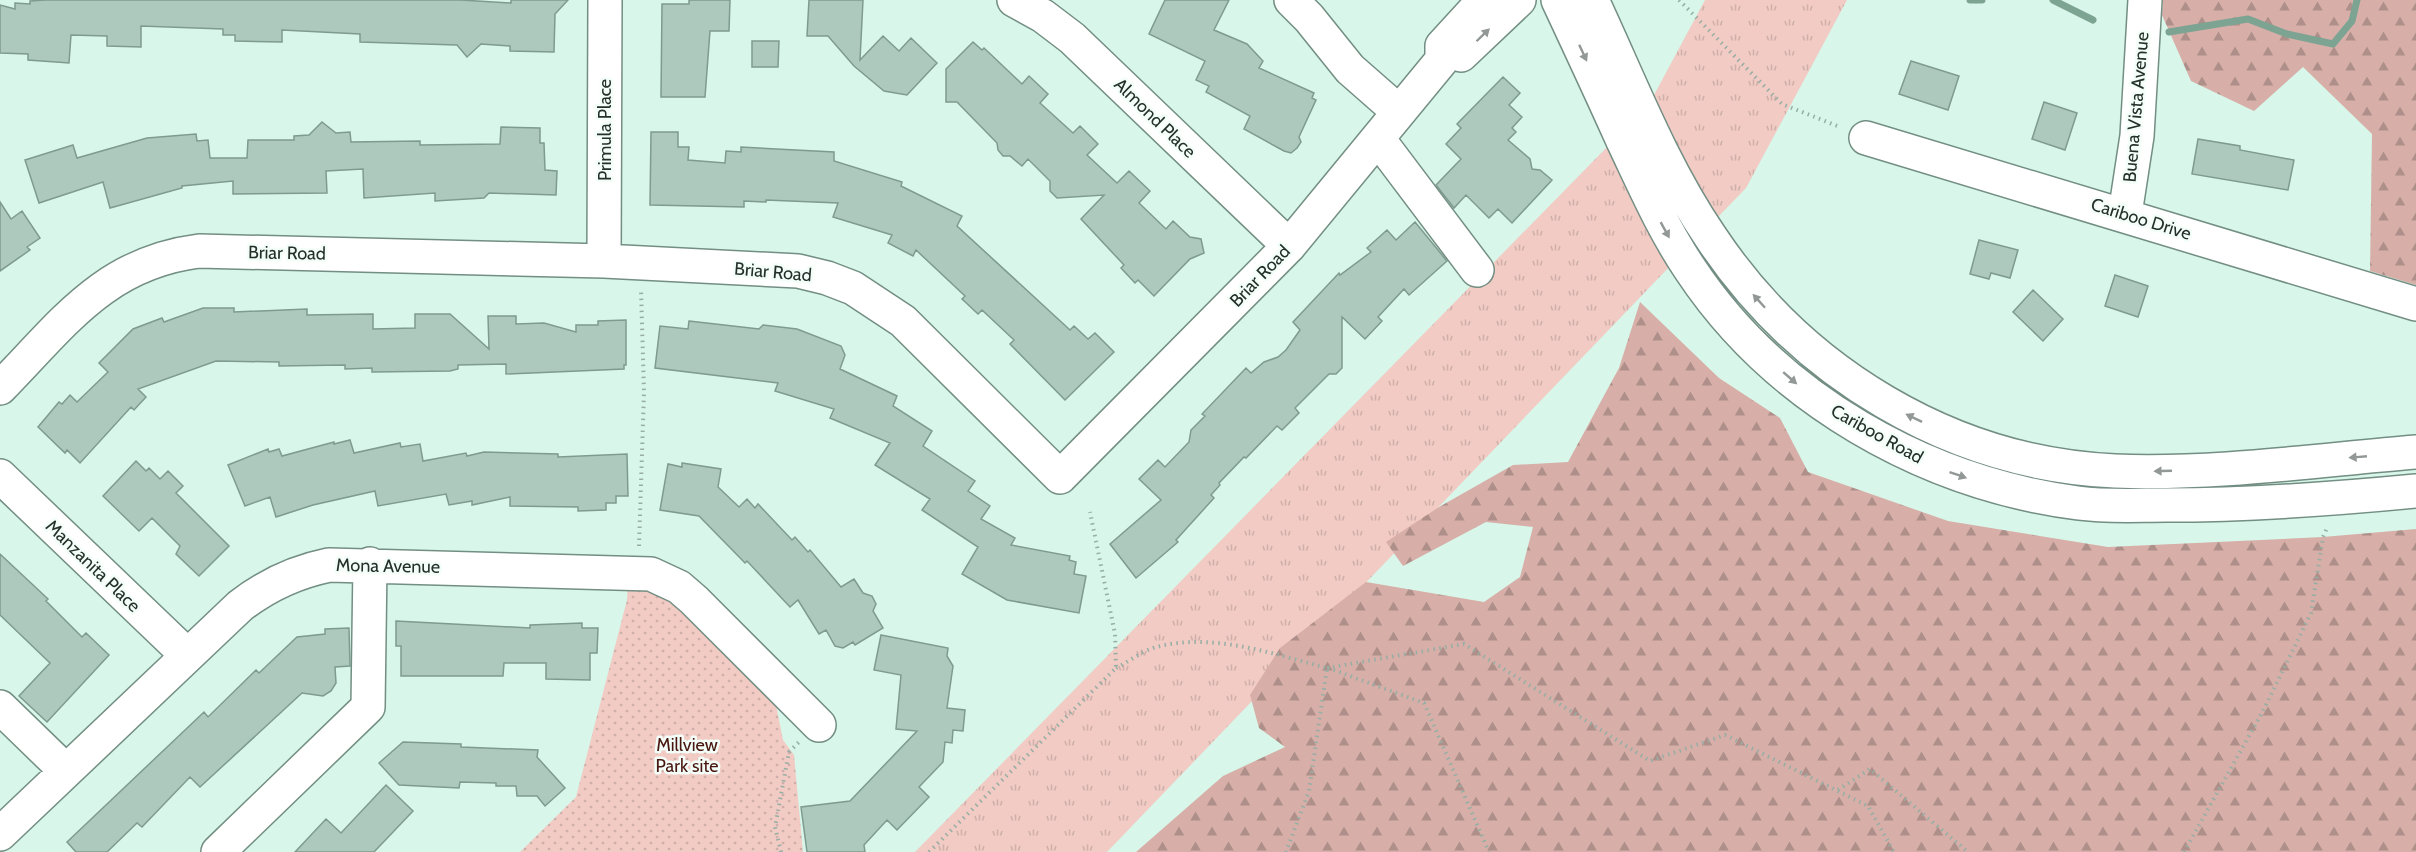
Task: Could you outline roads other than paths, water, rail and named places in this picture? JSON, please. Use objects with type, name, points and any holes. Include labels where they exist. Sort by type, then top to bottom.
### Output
[{"type":"street","name":"Primula Place","points":[[604,261],[605,0]]},
{"type":"street","name":"Almond Place","points":[[1014,0],[1043,16],[1072,38],[1289,246]]},
{"type":"street","points":[[1291,0],[1310,18],[1350,69],[1399,112]]},
{"type":"street","name":"Briar Road","points":[[0,388],[91,296],[117,277],[145,263],[171,255],[199,251],[604,261],[798,271],[827,278],[853,288],[903,321],[1060,477],[1289,246],[1379,140],[1442,60],[1442,46],[1484,0]]},
{"type":"street","name":"Briar Road","points":[[1442,60],[1457,59],[1519,0]]},
{"type":"street","name":"Cariboo Road","points":[[1558,0],[1659,217],[1691,272],[1727,316],[1773,363],[1807,393],[1886,443],[1957,474],[2016,493],[2080,503],[2201,505],[2342,498],[2416,491]]},
{"type":"street","name":"Cariboo Road","points":[[1592,0],[1679,186],[1733,270],[1789,332],[1858,386],[1889,406],[1962,439],[2020,458],[2062,466],[2113,471],[2162,472],[2416,452]]},
{"type":"street","name":"Buena Vista Avenue","points":[[2125,214],[2137,136],[2145,0]]},
{"type":"street","name":"Cariboo Drive","points":[[1866,138],[2125,214],[2416,304]]},
{"type":"street","points":[[1379,140],[1477,270]]},
{"type":"street","name":"Manzanita Place","points":[[0,476],[187,655]]},
{"type":"street","points":[[218,852],[368,708],[370,564]]},
{"type":"street","name":"Mona Avenue","points":[[0,834],[240,606],[261,590],[285,578],[328,565],[370,564],[651,574],[679,587],[694,600],[819,724]]},
{"type":"street","points":[[0,707],[66,771]]},
{"type":"waterway","points":[[1970,0],[1982,0]]},
{"type":"waterway","points":[[2053,0],[2093,20]]},
{"type":"waterway","points":[[2169,32],[2248,19],[2287,34],[2333,44],[2352,21],[2357,0]]},
{"type":"park label","name":"Millview Park site","points":[[687,756]]}]
